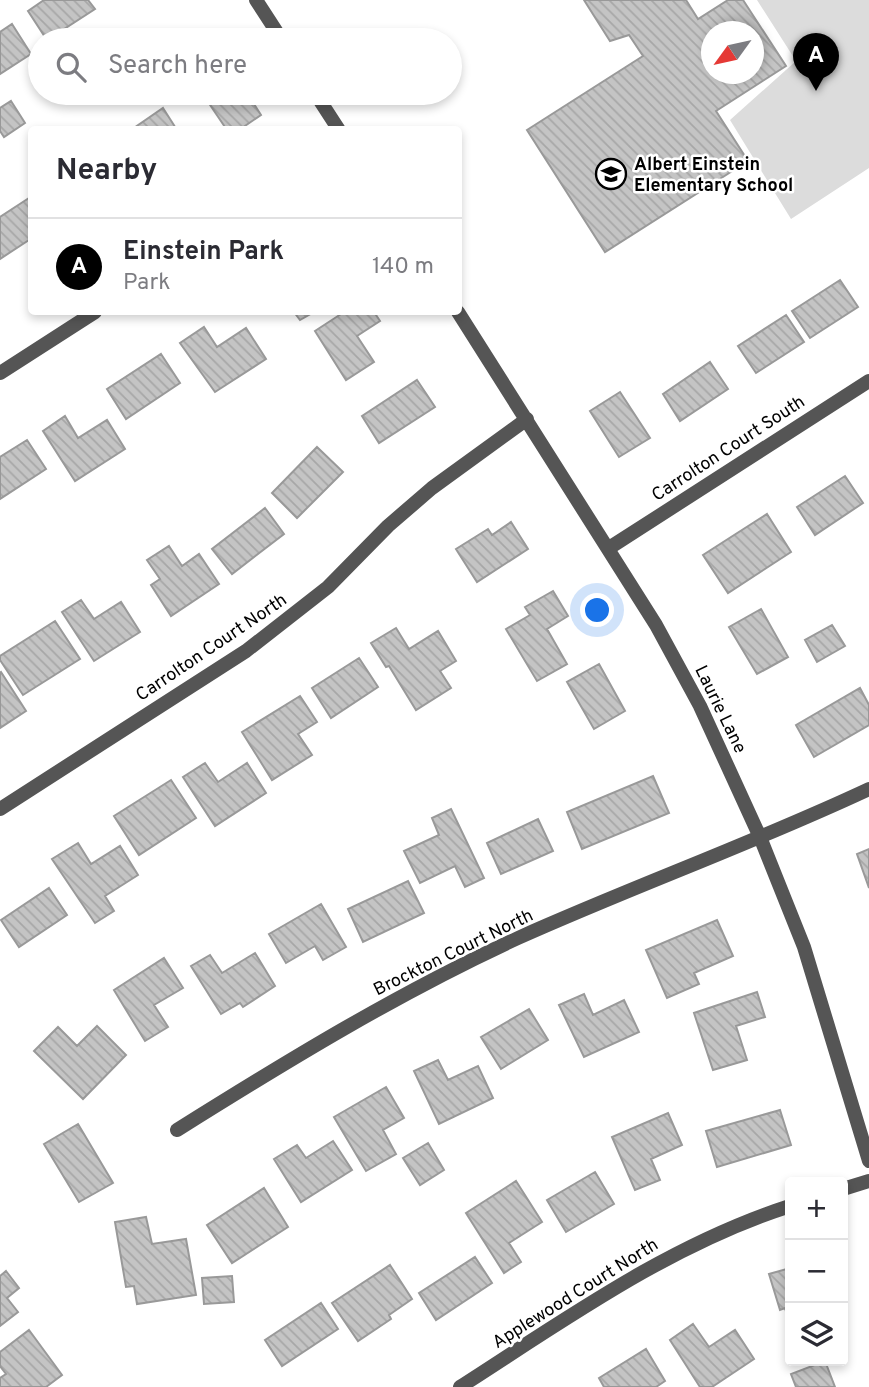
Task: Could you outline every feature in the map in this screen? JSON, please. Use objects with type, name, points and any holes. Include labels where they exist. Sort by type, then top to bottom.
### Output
[{"type":"street","points":[[256,0],[274,28]]},
{"type":"street","points":[[323,105],[336,126]]},
{"type":"street","points":[[0,373],[90,315]]},
{"type":"street","name":"Laurie Lane","points":[[460,315],[656,625],[700,706],[760,837],[804,947],[869,1161]]},
{"type":"street","name":"Carrolton Court South","points":[[608,548],[869,381]]},
{"type":"street","name":"Carrolton Court North","points":[[0,809],[280,627],[328,587],[388,526],[432,488],[527,419]]},
{"type":"street","name":"Brockton Court North","points":[[177,1130],[253,1082],[403,996],[518,939],[869,789]]},
{"type":"street","points":[[848,1187],[869,1181]]},
{"type":"street","name":"Applewood Court North","points":[[460,1387],[622,1283],[668,1257],[743,1223],[785,1208]]},
{"type":"shaded area","points":[[757,0],[869,0],[869,168],[791,219],[730,120],[796,61]]},
{"type":"building","points":[[44,0],[88,0],[95,9],[66,28],[39,28],[28,11]]},
{"type":"building","points":[[584,0],[686,0],[698,19],[728,0],[743,0],[757,21],[701,21],[701,84],[758,84],[716,111],[748,161],[605,252],[527,130],[643,56],[629,35],[610,41]]},
{"type":"building","points":[[12,24],[28,49],[28,56],[0,74],[0,32]]},
{"type":"building","points":[[764,32],[786,66],[764,80]]},
{"type":"building","points":[[11,101],[25,123],[4,137],[0,131],[0,108]]},
{"type":"building","points":[[210,105],[255,105],[261,115],[245,126],[224,126]]},
{"type":"building","points":[[163,108],[174,126],[137,126]]},
{"type":"building","points":[[28,199],[28,241],[0,259],[0,217]]},
{"type":"building","points":[[840,280],[858,307],[810,338],[792,311]]},
{"type":"building","points":[[296,315],[309,315],[300,320]]},
{"type":"building","points":[[339,315],[376,315],[380,321],[357,336],[374,362],[346,380],[315,331]]},
{"type":"building","points":[[786,315],[804,342],[756,373],[738,346]]},
{"type":"building","points":[[204,327],[217,347],[246,328],[266,359],[215,392],[180,343]]},
{"type":"building","points":[[161,354],[180,383],[126,419],[107,389]]},
{"type":"building","points":[[710,362],[728,389],[680,421],[663,394]]},
{"type":"building","points":[[417,380],[435,407],[379,443],[362,416]]},
{"type":"building","points":[[620,392],[650,438],[619,457],[590,411]]},
{"type":"building","points":[[65,416],[78,438],[107,420],[125,449],[75,481],[43,431]]},
{"type":"building","points":[[27,440],[46,469],[0,499],[0,457]]},
{"type":"building","points":[[317,447],[343,472],[297,518],[272,493]]},
{"type":"building","points":[[845,476],[863,503],[815,535],[797,507]]},
{"type":"building","points":[[265,508],[284,534],[232,574],[212,549]]},
{"type":"building","points":[[767,514],[791,552],[728,593],[703,555]]},
{"type":"building","points":[[511,522],[528,549],[477,582],[456,549],[488,529],[492,535]]},
{"type":"building","points":[[169,546],[182,566],[199,554],[219,584],[171,616],[151,585],[160,579],[147,560]]},
{"type":"building","points":[[553,591],[568,616],[547,629],[567,664],[537,681],[506,629],[530,615],[525,607]]},
{"type":"building","points":[[81,600],[94,619],[121,602],[140,632],[94,661],[62,612]]},
{"type":"building","points":[[761,609],[788,657],[757,674],[729,627]]},
{"type":"building","points":[[55,621],[80,659],[23,695],[0,656]]},
{"type":"building","points":[[832,625],[845,646],[817,662],[805,640]]},
{"type":"building","points":[[396,628],[409,649],[438,631],[456,661],[440,671],[451,688],[416,710],[389,666],[386,667],[371,643]]},
{"type":"building","points":[[359,658],[378,687],[331,718],[312,688]]},
{"type":"building","points":[[599,664],[625,711],[594,729],[567,682]]},
{"type":"building","points":[[0,673],[26,711],[0,728]]},
{"type":"building","points":[[860,688],[869,705],[869,725],[814,757],[796,725]]},
{"type":"building","points":[[300,696],[317,722],[298,734],[312,755],[272,780],[242,732]]},
{"type":"building","points":[[205,763],[218,782],[247,763],[266,793],[215,826],[183,777]]},
{"type":"building","points":[[653,776],[669,813],[582,849],[567,812]]},
{"type":"building","points":[[171,780],[196,818],[139,855],[114,816]]},
{"type":"building","points":[[451,809],[484,878],[465,887],[455,866],[420,883],[404,851],[439,835],[432,818]]},
{"type":"building","points":[[538,819],[553,851],[501,874],[487,843]]},
{"type":"building","points":[[78,843],[91,864],[120,846],[138,875],[105,896],[114,911],[95,923],[52,859]]},
{"type":"building","points":[[869,849],[869,888],[857,854]]},
{"type":"building","points":[[408,881],[424,913],[363,942],[348,909]]},
{"type":"building","points":[[49,888],[67,915],[19,947],[1,920]]},
{"type":"building","points":[[321,904],[346,947],[323,960],[315,946],[286,963],[269,934]]},
{"type":"building","points":[[717,920],[733,956],[694,973],[699,984],[667,998],[646,950]]},
{"type":"building","points":[[255,953],[275,986],[243,1007],[240,1003],[221,1014],[191,966],[210,955],[222,973]]},
{"type":"building","points":[[164,958],[183,988],[154,1005],[168,1027],[145,1041],[114,990]]},
{"type":"building","points":[[757,992],[765,1017],[736,1026],[747,1060],[713,1070],[694,1013]]},
{"type":"building","points":[[584,994],[593,1015],[624,1000],[639,1032],[584,1057],[559,1005]]},
{"type":"building","points":[[529,1009],[548,1040],[501,1069],[481,1037]]},
{"type":"building","points":[[97,1026],[126,1055],[83,1099],[34,1051],[58,1027],[77,1046]]},
{"type":"building","points":[[438,1060],[448,1080],[478,1066],[493,1098],[439,1124],[414,1071]]},
{"type":"building","points":[[386,1087],[404,1118],[383,1130],[396,1154],[366,1171],[334,1117]]},
{"type":"building","points":[[780,1110],[791,1145],[717,1167],[706,1131]]},
{"type":"building","points":[[668,1113],[682,1145],[651,1159],[660,1180],[635,1190],[612,1137]]},
{"type":"building","points":[[78,1124],[113,1183],[79,1202],[44,1144]]},
{"type":"building","points":[[333,1141],[352,1170],[301,1202],[274,1159],[297,1145],[306,1158]]},
{"type":"building","points":[[428,1143],[444,1170],[420,1185],[403,1158]]},
{"type":"building","points":[[595,1172],[614,1204],[566,1232],[547,1200]]},
{"type":"building","points":[[516,1181],[542,1222],[509,1243],[521,1262],[504,1273],[466,1213]]},
{"type":"building","points":[[264,1188],[288,1227],[232,1263],[207,1225]]},
{"type":"building","points":[[146,1217],[152,1244],[186,1239],[196,1295],[137,1304],[134,1286],[126,1287],[115,1222]]},
{"type":"building","points":[[475,1257],[492,1283],[436,1320],[419,1293]]},
{"type":"building","points":[[390,1265],[412,1299],[389,1315],[391,1319],[358,1341],[332,1303]]},
{"type":"building","points":[[785,1269],[785,1308],[780,1310],[769,1274]]},
{"type":"building","points":[[6,1271],[19,1288],[7,1298],[18,1312],[0,1326],[0,1276]]},
{"type":"building","points":[[232,1276],[234,1302],[204,1304],[202,1278]]},
{"type":"building","points":[[321,1303],[338,1329],[282,1366],[265,1340]]},
{"type":"building","points":[[693,1324],[709,1347],[735,1330],[754,1359],[712,1387],[700,1387],[670,1340]]},
{"type":"building","points":[[29,1330],[62,1375],[46,1387],[0,1387],[0,1378],[6,1374],[0,1366],[0,1352]]},
{"type":"building","points":[[646,1349],[665,1381],[656,1387],[604,1387],[599,1378]]},
{"type":"building","points":[[812,1366],[827,1366],[835,1387],[796,1387],[791,1374]]},
{"type":"place","name":"Einstein Park","points":[[816,91]]},
{"type":"place","name":"Albert Einstein Elementary School","points":[[611,174]]}]
